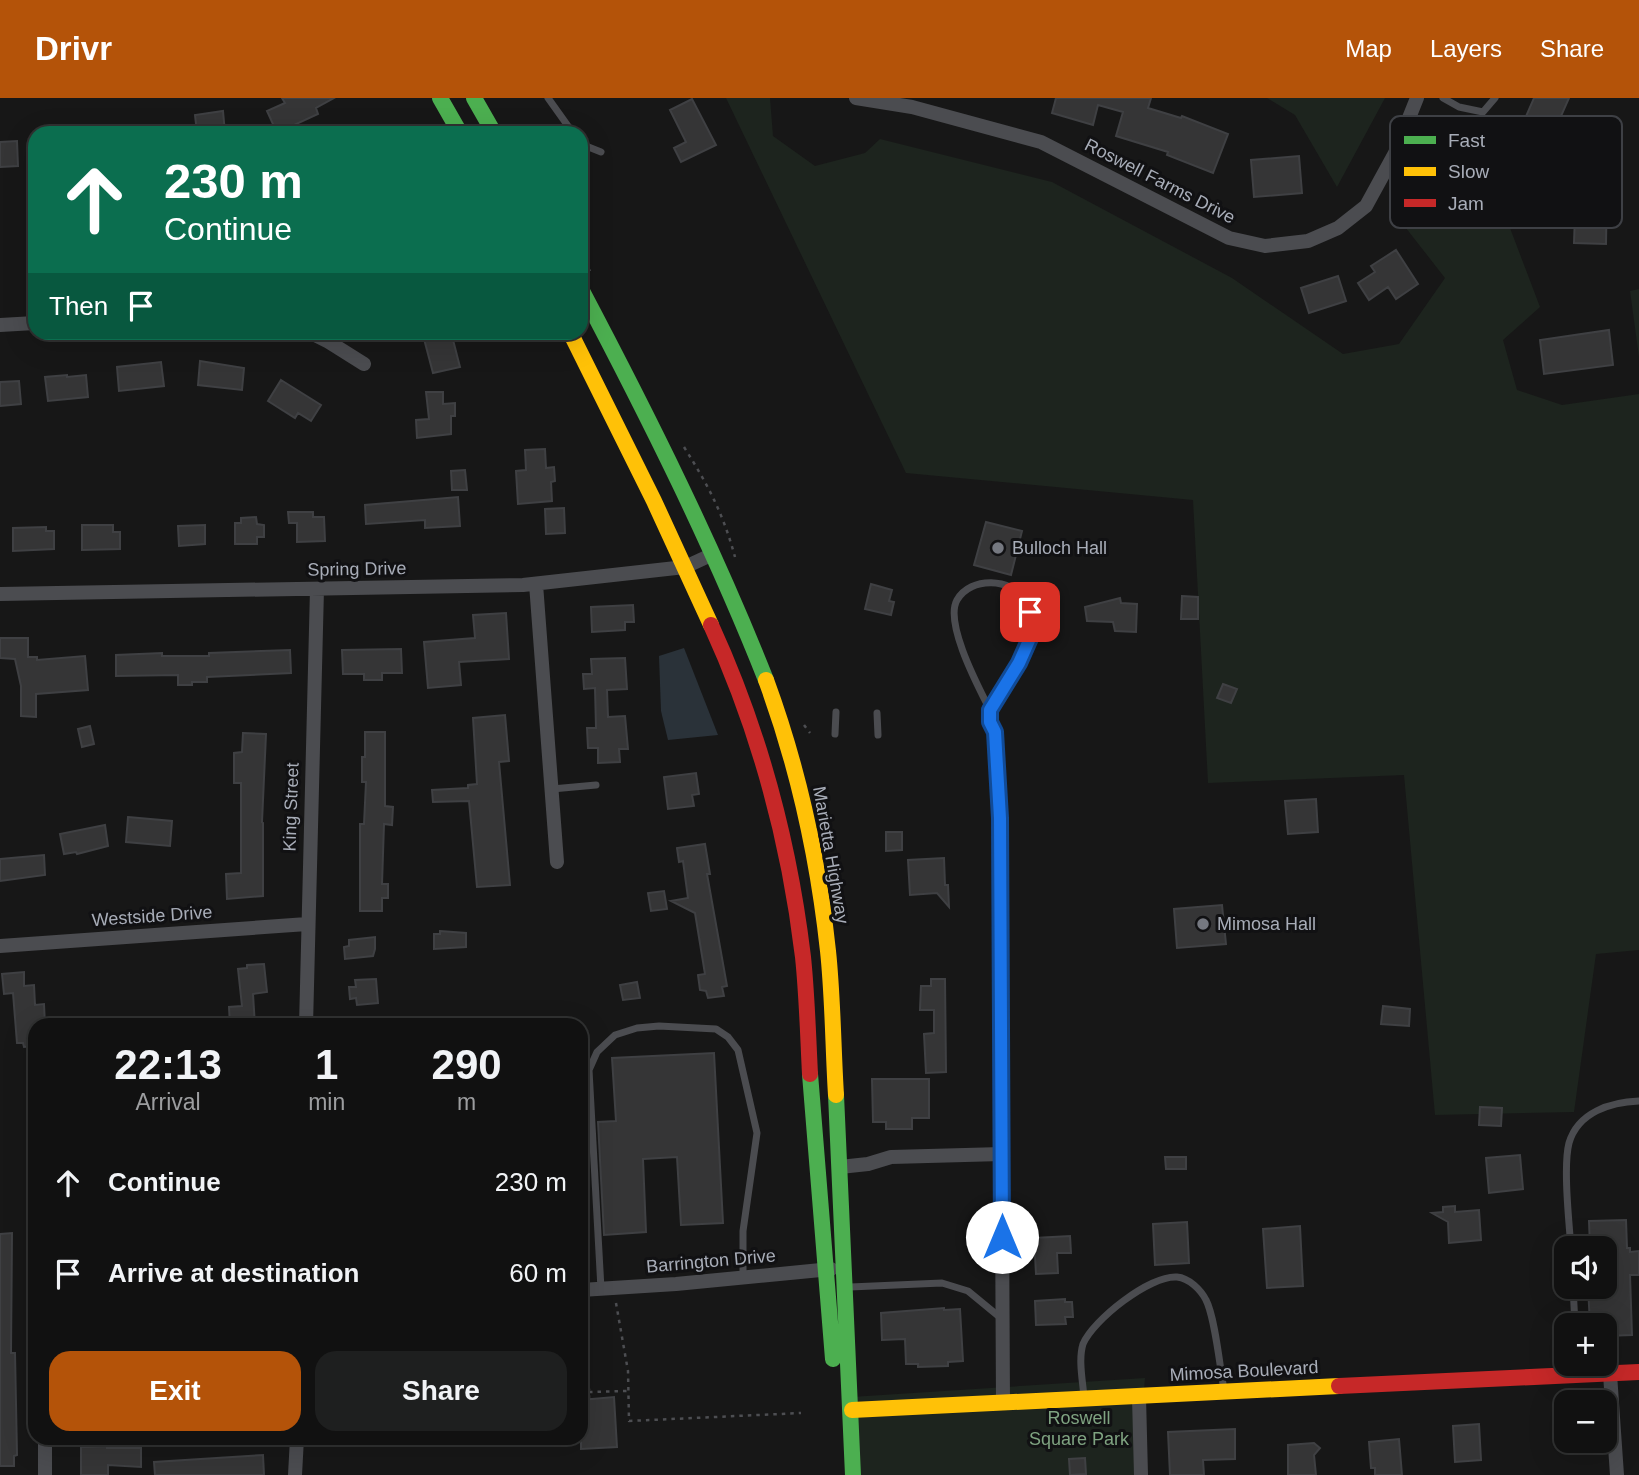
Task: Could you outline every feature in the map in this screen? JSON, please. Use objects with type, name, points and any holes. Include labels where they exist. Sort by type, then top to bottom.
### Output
[{"type":"main road","points":[[440,98],[456,126]]},
{"type":"main road","points":[[474,98],[490,126]]},
{"type":"main road","name":"Marietta Highway","points":[[588,303],[641,405],[751,642],[768,685],[792,762],[810,833],[828,953],[840,1167],[852,1410],[843,1474]]},
{"type":"main road","name":"Marietta Highway","points":[[574,340],[723,651],[755,731],[775,802],[791,873],[803,959],[843,1474]]},
{"type":"main road","name":"Mimosa Boulevard","points":[[852,1410],[1139,1397],[1554,1370]]},
{"type":"main road","name":"Mimosa Boulevard","points":[[1617,1374],[1639,1372]]},
{"type":"street","name":"Roswell Farms Drive","points":[[856,98],[912,107],[1041,142],[1229,238],[1265,246],[1308,241],[1338,228],[1366,206],[1390,162]]},
{"type":"street","name":"Roswell Farms Drive","points":[[1410,116],[1417,98]]},
{"type":"street","points":[[0,325],[28,323]]},
{"type":"street","points":[[325,340],[363,364]]},
{"type":"street","name":"Spring Drive","points":[[0,594],[536,584],[685,567],[711,555]]},
{"type":"street","points":[[536,584],[557,862]]},
{"type":"street","name":"King Street","points":[[306,1018],[317,589]]},
{"type":"street","points":[[995,732],[1000,818],[1003,1403]]},
{"type":"street","name":"Westside Drive","points":[[0,946],[307,925]]},
{"type":"street","points":[[840,1167],[868,1164],[891,1157],[1002,1154]]},
{"type":"street","name":"Barrington Drive","points":[[588,1290],[845,1267]]},
{"type":"street","points":[[1139,1397],[1141,1475]]},
{"type":"street","points":[[45,1445],[45,1475]]},
{"type":"street","points":[[296,1475],[297,1445]]},
{"type":"street","points":[[1613,1453],[1617,1475]]},
{"type":"lane","points":[[548,98],[568,126]]},
{"type":"lane","points":[[1443,98],[1459,107],[1483,112],[1495,98]]},
{"type":"lane","points":[[588,147],[601,152]]},
{"type":"lane","points":[[990,710],[1019,663],[1031,636],[1026,600],[1012,587],[995,583],[979,584],[967,589],[957,600],[953,613],[977,684],[990,710],[990,722],[995,732]]},
{"type":"lane","points":[[835,734],[836,712]]},
{"type":"lane","points":[[877,713],[878,735]]},
{"type":"lane","points":[[551,789],[596,785]]},
{"type":"lane","points":[[606,1289],[589,1070],[597,1052],[615,1035],[636,1028],[659,1026],[716,1029],[728,1037],[738,1050],[757,1133],[743,1231],[743,1277]]},
{"type":"lane","points":[[1570,1236],[1567,1164],[1569,1143],[1585,1118],[1605,1106],[1639,1101]]},
{"type":"lane","points":[[1084,1399],[1082,1353],[1090,1333],[1115,1308],[1147,1286],[1178,1277],[1189,1281],[1206,1300],[1224,1391]]},
{"type":"lane","points":[[846,1288],[942,1283],[968,1291],[1003,1319]]},
{"type":"path","points":[[606,1289],[625,1349],[629,1421],[800,1413]]},
{"type":"path","points":[[589,1399],[589,1392],[628,1391]]},
{"type":"green space","points":[[726,98],[770,98],[773,136],[815,166],[865,153],[880,139],[1052,182],[1232,278],[1343,354],[1399,344],[1445,278],[1406,228],[1510,228],[1540,307],[1503,340],[1517,390],[1562,405],[1639,394],[1639,950],[1596,954],[1574,1112],[1435,1115],[1404,775],[1208,783],[1193,500],[906,473]]},
{"type":"green space","points":[[1267,98],[1385,98],[1337,187],[1295,115]]},
{"type":"green space","points":[[1639,289],[1639,357],[1630,291]]},
{"type":"green space","name":"Roswell Square Park","points":[[1145,1378],[1137,1475],[854,1475],[851,1397]]},
{"type":"shaded area","points":[[684,648],[718,735],[668,740],[661,711],[659,656]]},
{"type":"building","points":[[282,98],[334,98],[316,108],[318,114],[292,126],[274,126],[267,111],[285,103]]},
{"type":"building","points":[[1056,98],[1151,98],[1148,108],[1181,118],[1182,116],[1228,134],[1213,173],[1167,155],[1168,152],[1116,136],[1123,112],[1098,105],[1093,125],[1052,113]]},
{"type":"building","points":[[1534,98],[1569,98],[1561,116],[1526,116]]},
{"type":"building","points":[[692,99],[716,145],[681,162],[674,148],[686,142],[670,110]]},
{"type":"building","points":[[223,111],[224,126],[196,126],[195,115]]},
{"type":"building","points":[[17,141],[18,166],[0,167],[0,142]]},
{"type":"building","points":[[1299,156],[1302,193],[1254,197],[1251,160]]},
{"type":"building","points":[[1575,228],[1606,228],[1606,244],[1574,243]]},
{"type":"building","points":[[1396,250],[1418,284],[1396,299],[1388,287],[1369,300],[1358,283],[1375,272],[1371,266]]},
{"type":"building","points":[[1338,276],[1346,301],[1309,313],[1301,288]]},
{"type":"building","points":[[1609,330],[1613,365],[1544,374],[1540,340]]},
{"type":"building","points":[[424,340],[453,340],[460,367],[433,373]]},
{"type":"building","points":[[200,361],[244,368],[242,390],[198,385]]},
{"type":"building","points":[[161,362],[164,386],[119,391],[117,367]]},
{"type":"building","points":[[86,375],[88,397],[48,401],[45,377]]},
{"type":"building","points":[[281,380],[321,405],[311,421],[298,413],[295,418],[268,401]]},
{"type":"building","points":[[19,381],[21,404],[0,406],[0,382]]},
{"type":"building","points":[[426,392],[443,392],[443,404],[455,403],[455,416],[451,416],[451,434],[417,438],[416,420],[429,419]]},
{"type":"building","points":[[545,449],[546,468],[554,467],[555,481],[551,482],[552,501],[518,504],[516,471],[526,470],[525,450]]},
{"type":"building","points":[[465,470],[467,490],[452,490],[451,471]]},
{"type":"building","points":[[458,497],[460,526],[425,528],[425,520],[366,524],[365,505]]},
{"type":"building","points":[[564,508],[565,533],[546,534],[545,509]]},
{"type":"building","points":[[288,512],[313,512],[313,517],[324,517],[325,541],[297,542],[297,523],[289,523]]},
{"type":"building","points":[[256,517],[257,524],[264,525],[264,537],[257,537],[257,544],[235,544],[235,523],[241,523],[241,518]]},
{"type":"building","name":"Bulloch Hall","points":[[986,522],[1022,531],[1011,575],[974,565]]},
{"type":"building","points":[[82,525],[113,525],[113,532],[120,532],[120,549],[82,550]]},
{"type":"building","points":[[205,525],[205,544],[179,546],[178,526]]},
{"type":"building","points":[[46,527],[46,531],[54,531],[54,549],[13,551],[13,528]]},
{"type":"building","points":[[871,584],[892,590],[889,601],[894,602],[891,615],[865,609]]},
{"type":"building","points":[[1182,596],[1198,597],[1198,619],[1181,619]]},
{"type":"building","points":[[1120,598],[1121,603],[1137,604],[1136,632],[1115,631],[1113,622],[1087,621],[1085,607]]},
{"type":"building","points":[[633,605],[634,622],[625,622],[625,630],[592,632],[591,607]]},
{"type":"building","points":[[506,613],[509,659],[459,662],[461,685],[428,688],[424,642],[475,638],[473,615]]},
{"type":"building","points":[[0,638],[28,638],[28,657],[37,657],[37,660],[85,656],[88,690],[36,694],[36,717],[21,716],[21,686],[15,659],[0,658]]},
{"type":"building","points":[[401,649],[402,673],[382,673],[382,680],[364,680],[364,674],[343,674],[342,650]]},
{"type":"building","points":[[290,650],[291,673],[207,677],[207,682],[192,682],[192,685],[178,685],[178,675],[116,676],[116,655],[162,653],[162,656],[209,656],[209,653]]},
{"type":"building","points":[[625,658],[627,689],[607,690],[608,717],[625,716],[628,749],[619,749],[620,762],[598,763],[598,748],[588,748],[587,728],[596,728],[595,688],[584,689],[583,674],[592,674],[591,659]]},
{"type":"building","points":[[1223,684],[1237,689],[1231,703],[1217,698]]},
{"type":"building","points":[[505,715],[509,761],[499,762],[510,885],[477,887],[469,801],[433,802],[432,790],[468,788],[468,785],[477,784],[473,718]]},
{"type":"building","points":[[90,726],[94,744],[82,747],[78,729]]},
{"type":"building","points":[[365,732],[385,732],[385,806],[393,807],[392,825],[384,824],[382,884],[388,884],[388,898],[382,898],[382,911],[360,911],[360,824],[364,824],[366,782],[362,782],[362,757],[365,757]]},
{"type":"building","points":[[243,733],[266,734],[262,822],[263,896],[227,899],[226,874],[241,873],[241,783],[234,783],[234,753],[242,752]]},
{"type":"building","points":[[696,773],[699,794],[692,795],[694,806],[668,809],[664,777]]},
{"type":"building","points":[[1316,799],[1318,832],[1288,834],[1285,801]]},
{"type":"building","points":[[128,817],[172,821],[170,846],[126,842]]},
{"type":"building","points":[[105,825],[108,846],[77,854],[64,854],[60,834]]},
{"type":"building","points":[[886,832],[902,832],[902,850],[886,851]]},
{"type":"building","points":[[705,844],[710,874],[707,874],[727,986],[722,987],[724,996],[708,998],[706,991],[700,990],[698,975],[705,974],[695,913],[671,901],[688,898],[683,861],[679,862],[677,848]]},
{"type":"building","points":[[44,855],[45,875],[0,881],[0,859]]},
{"type":"building","points":[[944,858],[949,907],[937,893],[910,895],[908,860]]},
{"type":"building","points":[[664,891],[667,909],[651,911],[648,893]]},
{"type":"building","name":"Mimosa Hall","points":[[1222,905],[1226,944],[1177,948],[1174,909]]},
{"type":"building","points":[[440,931],[466,933],[466,947],[434,949],[434,934],[440,934]]},
{"type":"building","points":[[375,937],[373,956],[345,959],[344,947],[349,946],[349,940]]},
{"type":"building","points":[[264,964],[267,992],[253,994],[254,1018],[230,1018],[229,1007],[242,1006],[238,969],[247,968],[247,965]]},
{"type":"building","points":[[24,972],[24,986],[34,985],[35,1005],[44,1004],[45,1018],[28,1018],[28,1047],[17,1043],[13,993],[4,994],[2,974]]},
{"type":"building","points":[[376,979],[378,1003],[357,1005],[356,998],[350,999],[349,987],[356,987],[355,980]]},
{"type":"building","points":[[931,979],[945,979],[946,1072],[926,1073],[924,1034],[934,1033],[934,1010],[920,1010],[921,986],[931,986]]},
{"type":"building","points":[[637,982],[640,998],[623,1000],[620,985]]},
{"type":"building","points":[[1383,1006],[1410,1009],[1409,1026],[1381,1024]]},
{"type":"building","points":[[714,1053],[723,1223],[681,1225],[677,1157],[643,1159],[646,1232],[604,1235],[598,1122],[616,1121],[612,1058]]},
{"type":"building","points":[[872,1079],[929,1079],[929,1118],[912,1118],[912,1129],[886,1129],[886,1122],[873,1122]]},
{"type":"building","points":[[1480,1107],[1502,1108],[1501,1126],[1479,1125]]},
{"type":"building","points":[[1520,1155],[1523,1189],[1489,1193],[1486,1158]]},
{"type":"building","points":[[1165,1157],[1186,1157],[1186,1169],[1166,1169]]},
{"type":"building","points":[[1455,1206],[1455,1212],[1479,1210],[1481,1240],[1449,1243],[1448,1222],[1432,1213],[1443,1212],[1443,1207]]},
{"type":"building","points":[[1626,1220],[1627,1248],[1630,1248],[1630,1252],[1639,1251],[1639,1275],[1630,1275],[1632,1335],[1617,1336],[1617,1313],[1589,1313],[1589,1299],[1617,1299],[1617,1236],[1590,1236],[1589,1221]]},
{"type":"building","points":[[1187,1222],[1189,1263],[1155,1265],[1153,1224]]},
{"type":"building","points":[[1300,1226],[1303,1286],[1267,1288],[1263,1229]]},
{"type":"building","points":[[12,1233],[11,1353],[15,1353],[17,1455],[14,1456],[14,1466],[0,1466],[0,1234]]},
{"type":"building","points":[[1070,1236],[1071,1253],[1057,1253],[1058,1273],[1036,1274],[1034,1238]]},
{"type":"building","points":[[1065,1299],[1065,1302],[1072,1302],[1073,1317],[1065,1317],[1066,1324],[1036,1325],[1035,1301]]},
{"type":"building","points":[[960,1309],[963,1361],[948,1362],[948,1366],[918,1367],[918,1364],[906,1364],[905,1339],[882,1340],[881,1313]]},
{"type":"building","points":[[614,1397],[617,1447],[581,1449],[581,1445],[588,1445],[588,1399]]},
{"type":"building","points":[[1479,1424],[1481,1460],[1455,1462],[1453,1426]]},
{"type":"building","points":[[1235,1429],[1235,1459],[1203,1460],[1204,1475],[1170,1475],[1168,1432]]},
{"type":"building","points":[[1399,1439],[1402,1475],[1375,1475],[1375,1468],[1371,1468],[1369,1442]]},
{"type":"building","points":[[1314,1443],[1320,1448],[1314,1455],[1316,1475],[1288,1475],[1288,1445]]},
{"type":"building","points":[[81,1447],[141,1448],[141,1467],[108,1465],[108,1475],[81,1475]]},
{"type":"building","points":[[263,1455],[264,1475],[155,1475],[154,1462]]},
{"type":"building","points":[[1085,1458],[1086,1474],[1070,1475],[1069,1459]]},
{"type":"traffic: fast","points":[[440,98],[456,126]]},
{"type":"traffic: fast","points":[[474,98],[490,126]]},
{"type":"traffic: fast","points":[[588,302],[679,482],[766,680]]},
{"type":"traffic: fast","points":[[810,1074],[833,1359]]},
{"type":"traffic: fast","points":[[836,1095],[853,1475]]},
{"type":"traffic: slow","points":[[574,340],[654,501],[711,625]]},
{"type":"traffic: slow","points":[[766,680],[797,779],[819,882],[830,969],[836,1095]]},
{"type":"traffic: slow","points":[[852,1410],[1339,1386]]},
{"type":"traffic: jam","points":[[711,625],[758,746],[781,829],[803,957],[810,1074]]},
{"type":"traffic: jam","points":[[1339,1386],[1639,1372]]},
{"type":"place","name":"Bulloch Hall","points":[[998,548]]},
{"type":"place","name":"Mimosa Hall","points":[[1203,924]]},
{"type":"route","points":[[1002,1237],[1000,818],[995,732],[990,722],[990,710],[1019,663],[1031,636],[1030,612]]}]
